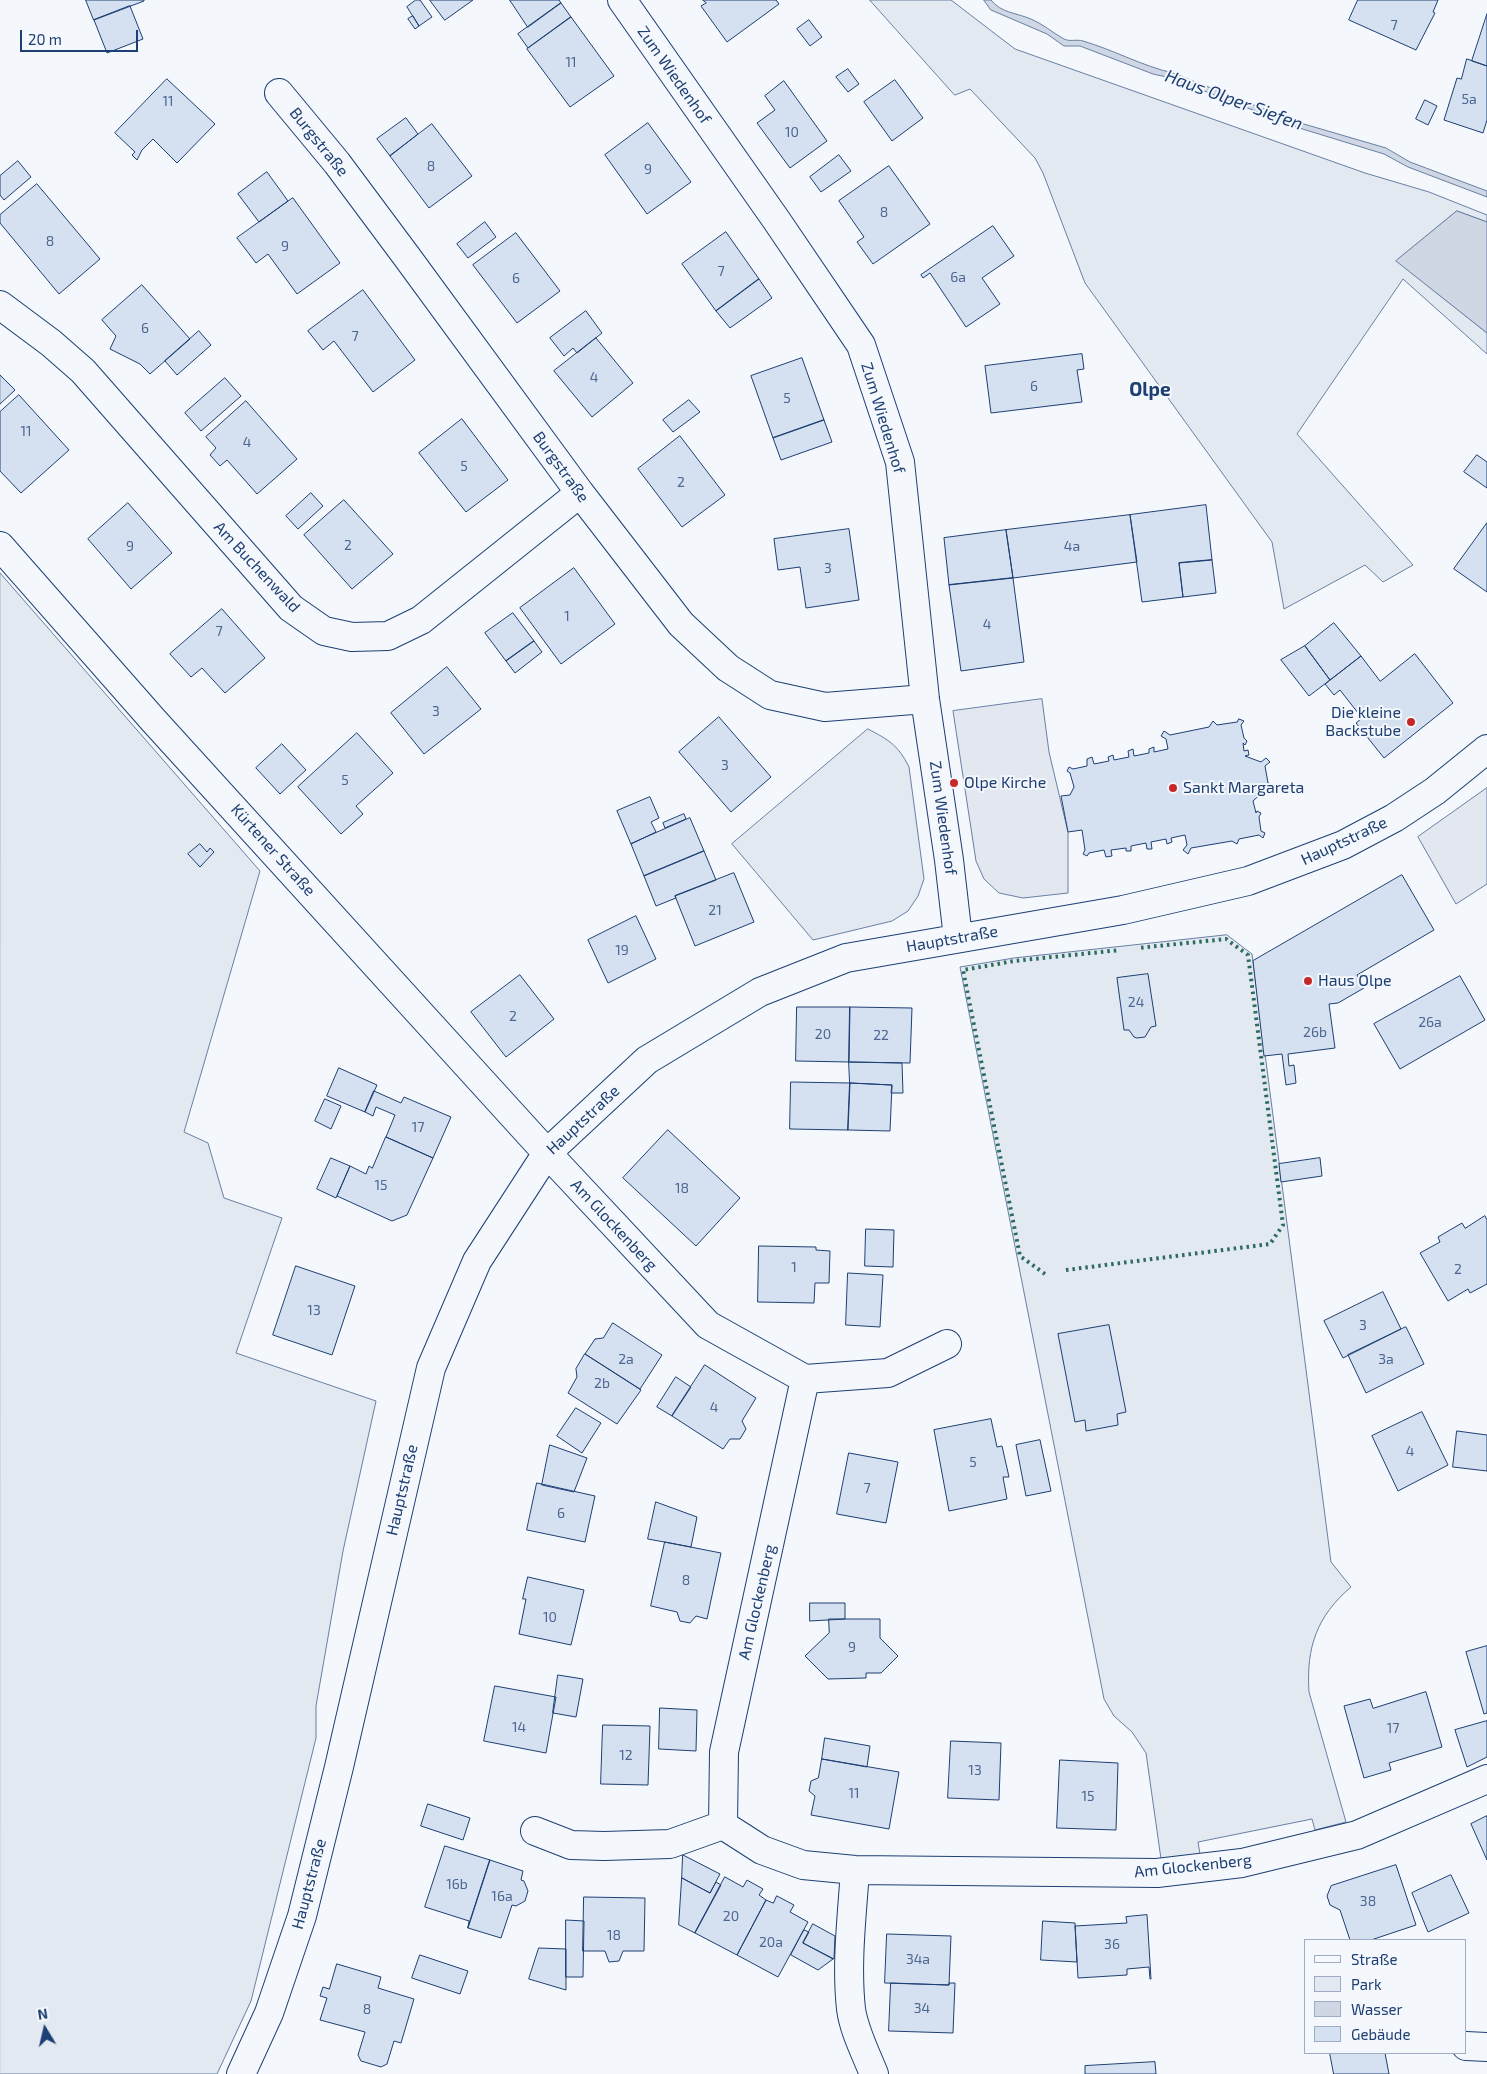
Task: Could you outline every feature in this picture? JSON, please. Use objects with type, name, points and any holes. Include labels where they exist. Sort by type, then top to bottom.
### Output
[{"type":"street","name":"Zum Wiedenhof","points":[[622,0],[861,345],[900,462],[925,699],[949,860],[958,938]]},
{"type":"street","name":"Burgstraße","points":[[279,93],[336,163],[407,256],[580,493],[681,624],[728,668],[770,694],[825,707],[925,699]]},
{"type":"street","name":"Am Buchenwald","points":[[0,306],[51,343],[83,371],[291,608],[324,631],[352,637],[388,636],[421,620],[580,493]]},
{"type":"street","name":"Kürtener Straße","points":[[0,546],[154,721],[546,1153]]},
{"type":"street","name":"Hauptstraße","points":[[241,2074],[269,2014],[302,1916],[339,1767],[431,1368],[477,1260],[546,1153],[647,1060],[760,992],[846,958],[1123,910],[1248,881],[1343,845],[1394,818],[1435,791],[1487,749]]},
{"type":"street","name":"Am Glockenberg","points":[[546,1153],[708,1325],[805,1379],[724,1752],[723,1825],[762,1850],[802,1865],[855,1870],[1157,1873],[1242,1863],[1357,1835],[1487,1779]]},
{"type":"street","points":[[805,1379],[888,1373],[947,1344]]},
{"type":"street","points":[[535,1830],[571,1845],[604,1846],[670,1844],[723,1825]]},
{"type":"street","points":[[855,1870],[849,1968],[852,2010],[862,2045],[874,2074]]},
{"type":"street","points":[[1467,2046],[1487,2048]]},
{"type":"green space","points":[[870,0],[951,0],[1015,49],[1365,173],[1429,192],[1487,215],[1487,222],[1457,211],[1397,261],[1487,333],[1487,354],[1403,279],[1297,434],[1413,565],[1383,582],[1365,565],[1284,609],[1272,542],[1085,283],[1043,173],[1035,158],[970,89],[955,95]]},
{"type":"green space","points":[[0,573],[260,871],[184,1132],[208,1143],[224,1198],[282,1218],[236,1353],[376,1401],[343,1551],[316,1706],[316,1738],[251,2001],[217,2074],[0,2074]]},
{"type":"green space","points":[[868,729],[882,736],[897,748],[909,767],[924,879],[918,896],[908,911],[892,921],[813,940],[732,844]]},
{"type":"green space","points":[[1227,935],[1252,954],[1331,1562],[1351,1587],[1339,1598],[1322,1621],[1312,1647],[1309,1676],[1309,1692],[1346,1822],[1315,1830],[1312,1819],[1198,1842],[1200,1854],[1161,1859],[1146,1753],[1132,1732],[1114,1716],[1104,1699],[960,967],[1014,958]]},
{"type":"shaded area","points":[[1042,699],[1049,752],[1068,832],[1068,893],[1023,898],[999,893],[984,879],[976,861],[953,711]]},
{"type":"shaded area","points":[[1487,788],[1487,884],[1456,904],[1418,837]]},
{"type":"water","name":"Haus Olper Siefen","points":[[984,0],[991,0],[1004,10],[1035,21],[1066,40],[1081,40],[1173,73],[1297,122],[1386,148],[1410,162],[1487,191],[1487,197],[1408,167],[1384,154],[1296,127],[1171,78],[1153,74],[1080,46],[1064,46],[1047,34],[991,10]]},
{"type":"water","points":[[1457,211],[1487,222],[1487,333],[1396,261]]},
{"type":"building","points":[[86,0],[144,0],[144,1],[94,20]]},
{"type":"building","points":[[416,0],[420,0],[432,17],[419,26],[407,7]]},
{"type":"building","points":[[430,0],[473,0],[445,20]]},
{"type":"building","points":[[510,0],[559,0],[561,3],[528,27]]},
{"type":"building","points":[[703,0],[776,0],[779,4],[727,42],[701,6],[706,3]]},
{"type":"building","points":[[1358,0],[1438,0],[1433,12],[1435,13],[1416,50],[1349,20]]},
{"type":"building","points":[[561,3],[571,17],[528,48],[518,34]]},
{"type":"building","points":[[130,6],[143,39],[107,53],[94,20]]},
{"type":"building","points":[[1487,14],[1487,66],[1472,61]]},
{"type":"building","points":[[413,16],[419,26],[415,29],[408,19]]},
{"type":"building","points":[[571,17],[614,76],[570,107],[527,49]]},
{"type":"building","points":[[809,20],[822,37],[810,46],[797,29]]},
{"type":"building","points":[[1467,59],[1487,66],[1487,120],[1483,133],[1444,120],[1457,78],[1461,79]]},
{"type":"building","points":[[848,69],[859,84],[848,92],[836,77]]},
{"type":"building","points":[[167,79],[215,124],[177,163],[153,139],[142,150],[137,160],[132,155],[135,152],[115,133]]},
{"type":"building","points":[[895,80],[923,118],[892,141],[864,102]]},
{"type":"building","points":[[784,81],[827,141],[790,168],[757,123],[775,110],[765,96]]},
{"type":"building","points":[[1425,100],[1437,106],[1428,125],[1416,119]]},
{"type":"building","points":[[406,118],[418,134],[390,156],[377,139]]},
{"type":"building","points":[[648,123],[691,182],[647,214],[605,155]]},
{"type":"building","points":[[432,124],[472,176],[429,208],[390,156]]},
{"type":"building","points":[[839,155],[851,171],[821,192],[810,177]]},
{"type":"building","points":[[18,161],[31,177],[4,200],[0,195],[0,176]]},
{"type":"building","points":[[889,166],[930,224],[873,264],[857,242],[864,237],[839,201]]},
{"type":"building","points":[[267,172],[288,201],[259,222],[238,194]]},
{"type":"building","points":[[37,184],[100,259],[59,294],[0,223],[0,215]]},
{"type":"building","points":[[293,198],[340,263],[297,294],[268,254],[256,263],[237,238]]},
{"type":"building","points":[[485,222],[496,237],[468,258],[457,244]]},
{"type":"building","points":[[993,226],[1014,256],[982,278],[1000,304],[966,327],[930,273],[923,278],[921,275]]},
{"type":"building","points":[[726,232],[759,279],[716,311],[682,264]]},
{"type":"building","points":[[516,233],[560,291],[517,323],[473,265]]},
{"type":"building","points":[[759,279],[772,298],[730,328],[716,311]]},
{"type":"building","points":[[142,285],[190,339],[150,374],[140,364],[110,349],[116,336],[102,320]]},
{"type":"building","points":[[363,290],[415,360],[373,392],[334,341],[323,350],[308,331]]},
{"type":"building","points":[[586,311],[602,333],[577,353],[573,348],[564,356],[550,338]]},
{"type":"building","points":[[199,331],[211,345],[177,375],[165,361]]},
{"type":"building","points":[[596,338],[633,383],[592,417],[554,371]]},
{"type":"building","points":[[1082,354],[1084,369],[1077,370],[1082,402],[991,413],[985,366]]},
{"type":"building","points":[[802,358],[824,420],[773,438],[751,376]]},
{"type":"building","points":[[0,375],[15,390],[0,404]]},
{"type":"building","points":[[225,378],[241,396],[201,431],[185,413]]},
{"type":"building","points":[[19,395],[69,450],[21,493],[0,471],[0,412]]},
{"type":"building","points":[[689,400],[700,412],[673,432],[663,420]]},
{"type":"building","points":[[246,401],[297,459],[257,494],[227,460],[220,466],[210,455],[216,448],[206,437]]},
{"type":"building","points":[[462,419],[508,480],[466,512],[419,453]]},
{"type":"building","points":[[824,420],[832,442],[781,460],[773,438]]},
{"type":"building","points":[[680,436],[725,495],[682,527],[638,469]]},
{"type":"building","points":[[1477,455],[1487,462],[1487,488],[1464,472]]},
{"type":"building","points":[[311,493],[323,506],[298,529],[286,516]]},
{"type":"building","points":[[344,500],[393,554],[352,589],[304,535]]},
{"type":"building","points":[[128,503],[172,553],[131,589],[88,539]]},
{"type":"building","points":[[1206,505],[1212,560],[1179,563],[1183,597],[1142,602],[1130,515]]},
{"type":"building","points":[[1130,515],[1137,562],[1013,578],[1006,530]]},
{"type":"building","points":[[1487,523],[1487,592],[1454,569]]},
{"type":"building","points":[[849,529],[859,600],[806,608],[800,567],[778,570],[774,539]]},
{"type":"building","points":[[1006,530],[1013,578],[949,585],[944,538]]},
{"type":"building","points":[[1212,560],[1216,593],[1183,597],[1179,563]]},
{"type":"building","points":[[574,568],[615,624],[561,664],[520,608]]},
{"type":"building","points":[[1013,578],[1024,662],[961,671],[949,585]]},
{"type":"building","points":[[222,609],[265,658],[225,693],[202,668],[191,677],[170,654]]},
{"type":"building","points":[[513,613],[534,641],[506,661],[485,633]]},
{"type":"building","points":[[1334,623],[1361,656],[1330,680],[1305,646]]},
{"type":"building","points":[[534,641],[542,652],[515,673],[506,661]]},
{"type":"building","points":[[1305,646],[1330,680],[1309,696],[1281,660]]},
{"type":"building","points":[[1415,654],[1453,703],[1384,758],[1356,723],[1362,718],[1340,690],[1334,695],[1325,684],[1361,656],[1380,681]]},
{"type":"building","points":[[447,667],[481,709],[424,754],[391,713]]},
{"type":"building","points":[[719,717],[771,777],[731,812],[679,752]]},
{"type":"building","name":"Sankt Margareta","points":[[1239,719],[1244,721],[1241,725],[1244,738],[1247,741],[1245,745],[1243,743],[1244,751],[1248,750],[1249,755],[1245,756],[1261,762],[1266,758],[1270,762],[1265,766],[1268,783],[1274,785],[1273,791],[1266,789],[1253,801],[1256,813],[1257,811],[1261,813],[1259,817],[1261,831],[1265,833],[1263,838],[1259,835],[1239,839],[1237,844],[1232,841],[1191,848],[1188,854],[1183,850],[1187,845],[1185,835],[1171,838],[1172,842],[1167,844],[1166,839],[1151,842],[1152,849],[1147,849],[1146,843],[1131,846],[1131,851],[1126,851],[1126,848],[1111,850],[1112,856],[1106,857],[1104,850],[1089,853],[1087,856],[1083,854],[1085,850],[1082,830],[1068,832],[1061,796],[1070,795],[1074,787],[1070,773],[1067,771],[1069,767],[1073,769],[1087,766],[1087,759],[1092,757],[1094,764],[1109,761],[1108,757],[1113,755],[1114,760],[1129,757],[1128,751],[1133,749],[1134,756],[1149,753],[1149,749],[1154,747],[1154,752],[1168,749],[1166,739],[1161,736],[1164,731],[1170,735],[1209,727],[1213,721],[1217,725],[1237,722]]},
{"type":"building","points":[[357,733],[393,773],[356,806],[363,814],[341,834],[298,787]]},
{"type":"building","points":[[282,744],[306,770],[280,794],[256,768]]},
{"type":"building","points":[[650,797],[659,818],[651,822],[656,832],[631,844],[617,811]]},
{"type":"building","points":[[684,814],[686,819],[665,828],[663,823]]},
{"type":"building","points":[[690,818],[704,851],[644,876],[631,844]]},
{"type":"building","points":[[200,844],[207,852],[210,848],[214,852],[200,867],[188,854]]},
{"type":"building","points":[[704,851],[716,880],[675,896],[676,898],[656,906],[644,876]]},
{"type":"building","points":[[734,873],[754,922],[695,946],[675,896]]},
{"type":"building","name":"Haus Olpe","points":[[1402,875],[1434,930],[1357,975],[1364,988],[1338,1003],[1329,1004],[1335,1048],[1288,1054],[1289,1066],[1294,1065],[1296,1083],[1286,1085],[1282,1054],[1264,1056],[1253,961]]},
{"type":"building","points":[[636,916],[656,959],[608,983],[588,940]]},
{"type":"building","points":[[1148,974],[1156,1026],[1151,1027],[1145,1037],[1137,1038],[1129,1030],[1124,1030],[1117,978]]},
{"type":"building","points":[[520,975],[554,1019],[506,1057],[471,1012]]},
{"type":"building","points":[[1460,976],[1485,1020],[1400,1069],[1374,1024]]},
{"type":"building","points":[[797,1007],[850,1007],[849,1062],[796,1061]]},
{"type":"building","points":[[850,1007],[912,1008],[910,1063],[849,1062]]},
{"type":"building","points":[[849,1062],[902,1063],[903,1093],[891,1093],[892,1085],[850,1083]]},
{"type":"building","points":[[339,1068],[377,1085],[365,1112],[327,1096]]},
{"type":"building","points":[[791,1082],[850,1083],[848,1130],[790,1129]]},
{"type":"building","points":[[850,1083],[892,1085],[890,1131],[848,1130]]},
{"type":"building","points":[[374,1091],[401,1103],[404,1097],[451,1117],[433,1158],[386,1137],[395,1115],[376,1107],[373,1116],[365,1112]]},
{"type":"building","points":[[325,1099],[341,1106],[331,1129],[315,1121]]},
{"type":"building","points":[[668,1130],[740,1198],[696,1246],[623,1178]]},
{"type":"building","points":[[386,1137],[433,1158],[407,1215],[392,1221],[337,1196],[350,1166],[366,1174],[369,1166],[372,1168]]},
{"type":"building","points":[[331,1158],[350,1166],[336,1198],[317,1189]]},
{"type":"building","points":[[1320,1158],[1322,1176],[1281,1182],[1279,1164]]},
{"type":"building","points":[[1485,1216],[1487,1220],[1487,1284],[1470,1293],[1468,1289],[1448,1301],[1420,1253],[1440,1242],[1438,1237],[1462,1223],[1465,1228]]},
{"type":"building","points":[[866,1229],[894,1230],[893,1267],[865,1266]]},
{"type":"building","points":[[759,1246],[816,1247],[816,1250],[830,1251],[829,1283],[815,1283],[814,1303],[758,1302]]},
{"type":"building","points":[[296,1266],[355,1286],[332,1355],[273,1335]]},
{"type":"building","points":[[848,1273],[883,1275],[880,1327],[846,1325]]},
{"type":"building","points":[[1383,1292],[1401,1329],[1343,1358],[1324,1321]]},
{"type":"building","points":[[613,1323],[662,1355],[640,1389],[585,1354],[595,1339],[603,1338]]},
{"type":"building","points":[[1109,1325],[1126,1412],[1117,1414],[1118,1425],[1086,1431],[1085,1420],[1075,1422],[1058,1334]]},
{"type":"building","points":[[1406,1327],[1424,1364],[1366,1393],[1348,1355]]},
{"type":"building","points":[[585,1354],[641,1390],[617,1424],[568,1393],[577,1377],[576,1369]]},
{"type":"building","points":[[705,1365],[756,1398],[742,1421],[746,1429],[740,1439],[730,1439],[723,1449],[672,1416]]},
{"type":"building","points":[[676,1377],[691,1387],[672,1416],[657,1407]]},
{"type":"building","points":[[576,1408],[601,1423],[582,1453],[557,1436]]},
{"type":"building","points":[[1422,1412],[1448,1465],[1398,1491],[1372,1436]]},
{"type":"building","points":[[991,1419],[997,1447],[1002,1446],[1009,1477],[1003,1477],[1007,1499],[949,1511],[934,1430]]},
{"type":"building","points":[[1457,1431],[1487,1435],[1487,1471],[1453,1467]]},
{"type":"building","points":[[1040,1440],[1051,1491],[1026,1496],[1016,1445]]},
{"type":"building","points":[[550,1445],[587,1458],[574,1492],[542,1485]]},
{"type":"building","points":[[849,1453],[898,1462],[886,1523],[837,1514]]},
{"type":"building","points":[[537,1483],[595,1496],[585,1542],[527,1530]]},
{"type":"building","points":[[656,1502],[697,1517],[691,1547],[648,1539]]},
{"type":"building","points":[[665,1542],[721,1553],[707,1619],[696,1616],[690,1623],[680,1621],[677,1612],[651,1606]]},
{"type":"building","points":[[528,1577],[584,1590],[571,1645],[519,1634],[526,1599],[523,1599]]},
{"type":"building","points":[[810,1603],[845,1603],[845,1619],[810,1621]]},
{"type":"building","points":[[829,1619],[880,1619],[880,1638],[898,1656],[881,1673],[866,1673],[866,1678],[828,1679],[805,1656],[829,1633]]},
{"type":"building","points":[[1487,1646],[1487,1713],[1484,1714],[1466,1652]]},
{"type":"building","points":[[558,1675],[583,1679],[576,1717],[553,1713]]},
{"type":"building","points":[[495,1686],[556,1697],[546,1753],[484,1741]]},
{"type":"building","points":[[1426,1692],[1442,1747],[1389,1763],[1391,1770],[1364,1778],[1344,1706],[1370,1699],[1373,1708]]},
{"type":"building","points":[[660,1708],[697,1710],[696,1751],[659,1749]]},
{"type":"building","points":[[1487,1721],[1487,1757],[1467,1767],[1455,1730]]},
{"type":"building","points":[[603,1725],[650,1726],[648,1785],[601,1784]]},
{"type":"building","points":[[825,1738],[870,1746],[867,1767],[822,1759]]},
{"type":"building","points":[[951,1741],[1001,1743],[999,1800],[948,1798]]},
{"type":"building","points":[[822,1759],[899,1772],[889,1829],[811,1815],[815,1796],[809,1791],[811,1781],[818,1778]]},
{"type":"building","points":[[1060,1760],[1118,1763],[1116,1830],[1057,1828]]},
{"type":"building","points":[[428,1804],[470,1818],[463,1840],[421,1826]]},
{"type":"building","points":[[1487,1816],[1487,1860],[1471,1824]]},
{"type":"building","points":[[445,1846],[490,1860],[468,1928],[469,1921],[425,1907]]},
{"type":"building","points":[[683,1855],[720,1874],[710,1893],[682,1878]]},
{"type":"building","points":[[490,1860],[523,1871],[521,1880],[524,1881],[528,1891],[525,1901],[516,1906],[512,1905],[501,1938],[468,1928]]},
{"type":"building","points":[[1396,1865],[1416,1925],[1374,1939],[1350,1939],[1340,1910],[1330,1905],[1327,1896],[1331,1886]]},
{"type":"building","points":[[1451,1875],[1469,1913],[1428,1932],[1412,1893]]},
{"type":"building","points":[[725,1877],[743,1887],[747,1880],[763,1889],[759,1895],[766,1900],[737,1955],[695,1933]]},
{"type":"building","points":[[682,1878],[710,1893],[716,1882],[721,1885],[695,1933],[679,1925]]},
{"type":"building","points":[[777,1896],[794,1905],[790,1912],[808,1922],[778,1977],[737,1955],[766,1900],[773,1903]]},
{"type":"building","points":[[584,1897],[645,1898],[644,1951],[623,1951],[619,1961],[609,1962],[605,1951],[583,1951]]},
{"type":"building","points":[[1147,1915],[1151,1979],[1149,1967],[1127,1969],[1127,1975],[1078,1978],[1075,1926],[1127,1923],[1126,1917]]},
{"type":"building","points":[[566,1920],[584,1921],[583,1977],[566,1977]]},
{"type":"building","points":[[1043,1921],[1075,1923],[1077,1962],[1041,1960]]},
{"type":"building","points":[[813,1924],[835,1936],[834,1959],[803,1943]]},
{"type":"building","points":[[804,1930],[809,1932],[803,1943],[833,1959],[818,1970],[791,1955]]},
{"type":"building","points":[[887,1934],[951,1936],[949,1985],[885,1983]]},
{"type":"building","points":[[539,1948],[566,1949],[566,1990],[529,1979]]},
{"type":"building","points":[[420,1955],[468,1971],[460,1994],[412,1978]]},
{"type":"building","points":[[337,1964],[381,1977],[378,1988],[414,1999],[401,2043],[394,2041],[387,2064],[381,2067],[361,2061],[358,2055],[365,2032],[320,2020],[327,1998],[320,1996],[323,1987],[329,1989]]},
{"type":"building","points":[[891,1983],[949,1985],[949,1983],[955,1983],[953,2033],[889,2031]]},
{"type":"building","points":[[1330,2054],[1385,2054],[1389,2074],[1334,2074]]},
{"type":"building","points":[[1155,2062],[1156,2074],[1085,2074],[1085,2066]]},
{"type":"hedge","points":[[1066,1270],[1270,1244],[1283,1225],[1248,955],[1226,939],[1138,948]]},
{"type":"hedge","points":[[1045,1274],[1020,1256],[963,970],[1014,961],[1120,950]]},
{"type":"place","name":"Die kleine Backstube","points":[[1411,722]]},
{"type":"place","name":"Olpe Kirche","points":[[954,783]]},
{"type":"place","name":"Sankt Margareta","points":[[1173,788]]},
{"type":"place","name":"Haus Olpe","points":[[1308,981]]},
{"type":"district","name":"Olpe","points":[[1150,390]]}]
